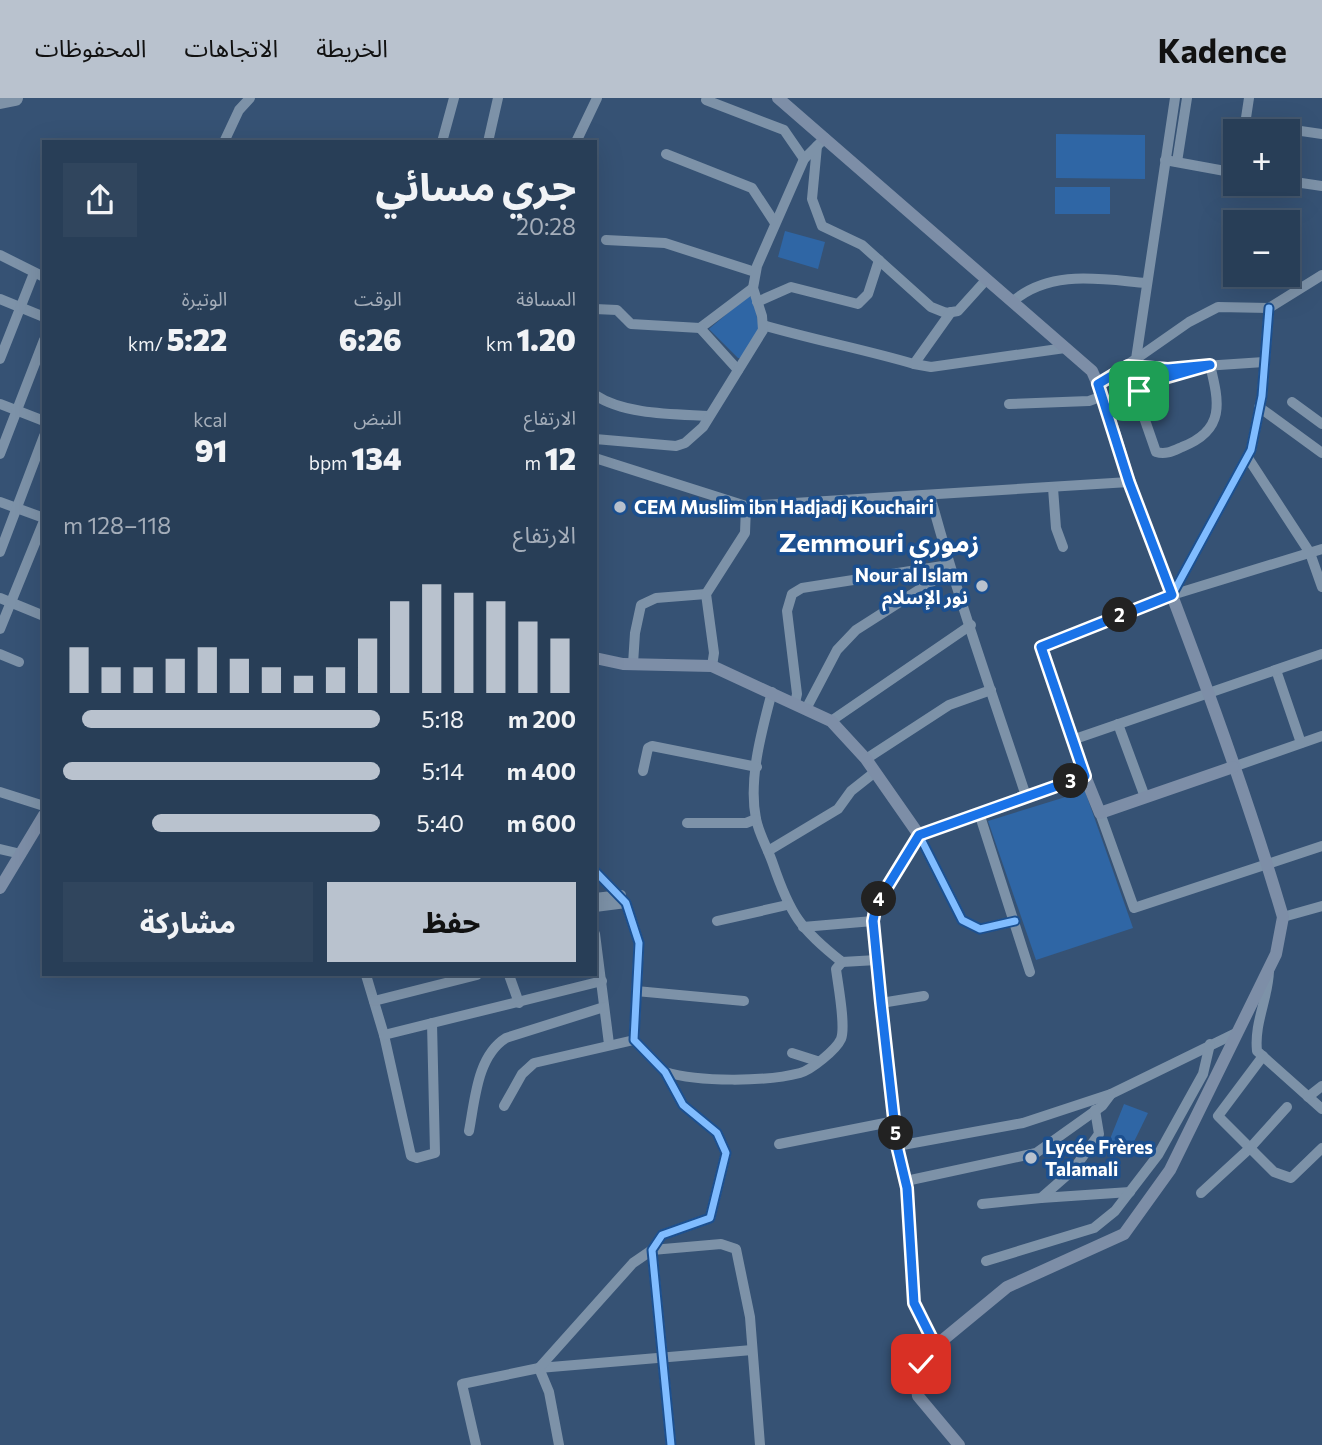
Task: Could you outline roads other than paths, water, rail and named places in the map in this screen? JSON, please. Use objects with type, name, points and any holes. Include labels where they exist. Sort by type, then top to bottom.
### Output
[{"type":"highway","points":[[0,101],[15,98]]},
{"type":"main road","points":[[778,98],[821,142],[1092,371],[1129,482],[1268,864],[1283,917],[1281,938],[1269,968],[1170,1170],[1124,1234],[1007,1287],[935,1345],[921,1364],[916,1389],[922,1402],[952,1433],[959,1445]]},
{"type":"main road","points":[[597,658],[633,664],[712,666],[831,721],[866,760],[919,835],[1085,776],[1100,813],[1233,767]]},
{"type":"main road","points":[[0,888],[42,818]]},
{"type":"street","points":[[225,140],[239,110],[250,98]]},
{"type":"street","points":[[443,140],[454,98]]},
{"type":"street","points":[[488,140],[498,98]]},
{"type":"street","points":[[577,140],[597,98]]},
{"type":"street","points":[[1132,363],[1175,98]]},
{"type":"street","points":[[1177,162],[1187,98]]},
{"type":"street","points":[[1246,119],[1249,98]]},
{"type":"street","points":[[706,100],[784,130],[804,159]]},
{"type":"street","points":[[1300,132],[1322,134]]},
{"type":"street","points":[[597,439],[676,446],[685,443],[702,427],[757,342],[763,325],[753,288],[755,272],[804,159],[821,142]]},
{"type":"street","points":[[821,142],[812,199],[822,226],[862,245],[931,307],[958,311],[986,280]]},
{"type":"street","points":[[666,155],[752,188],[775,223]]},
{"type":"street","points":[[1165,160],[1223,171]]},
{"type":"street","points":[[1300,183],[1322,186]]},
{"type":"street","points":[[606,240],[666,243],[755,272]]},
{"type":"street","points":[[0,255],[39,275],[20,307],[0,359]]},
{"type":"street","points":[[757,302],[791,287],[858,304],[868,294],[879,260]]},
{"type":"street","points":[[1009,404],[1088,401],[1132,363],[1188,322],[1218,307],[1269,308],[1322,275]]},
{"type":"street","points":[[1012,303],[1023,293],[1048,282],[1069,279],[1146,283]]},
{"type":"street","points":[[597,309],[617,310],[631,324],[700,328],[753,288]]},
{"type":"street","points":[[0,299],[42,316]]},
{"type":"street","points":[[1172,595],[1248,458],[1259,407],[1269,308]]},
{"type":"street","points":[[914,364],[951,312]]},
{"type":"street","points":[[763,325],[825,344],[844,344],[931,367],[1065,348]]},
{"type":"street","points":[[700,328],[738,370]]},
{"type":"street","points":[[0,454],[42,346]]},
{"type":"street","points":[[1132,363],[1168,369],[1264,362]]},
{"type":"street","points":[[1210,365],[1219,405],[1210,427],[1189,444],[1163,454],[1156,452],[1139,403],[1141,388],[1147,383],[1210,365]]},
{"type":"street","points":[[597,396],[607,402],[669,414],[709,416]]},
{"type":"street","points":[[1292,402],[1322,424]]},
{"type":"street","points":[[0,404],[42,420]]},
{"type":"street","points":[[1259,407],[1322,453]]},
{"type":"street","points":[[0,552],[42,441]]},
{"type":"street","points":[[1248,458],[1310,553],[1322,587]]},
{"type":"street","points":[[597,459],[746,506],[1129,482]]},
{"type":"street","points":[[1053,488],[1056,528],[1063,547]]},
{"type":"street","points":[[930,495],[949,568],[971,625],[1026,796]]},
{"type":"street","points":[[0,502],[42,518]]},
{"type":"street","points":[[712,666],[714,653],[706,594],[745,533],[746,506]]},
{"type":"street","points":[[0,629],[42,524]]},
{"type":"street","points":[[1085,776],[1075,739],[1041,647],[1172,595],[1322,549]]},
{"type":"street","points":[[800,706],[787,611],[792,594],[802,588],[949,568]]},
{"type":"street","points":[[800,706],[837,650],[856,629],[949,568]]},
{"type":"street","points":[[633,664],[635,634],[642,606],[656,598],[706,594]]},
{"type":"street","points":[[0,598],[42,615]]},
{"type":"street","points":[[831,721],[971,625]]},
{"type":"street","points":[[0,654],[19,662]]},
{"type":"street","points":[[1075,739],[1322,654]]},
{"type":"street","points":[[1276,670],[1301,743]]},
{"type":"street","points":[[866,760],[948,705],[991,690]]},
{"type":"street","points":[[772,692],[762,729],[757,767],[756,819],[787,905],[814,940],[842,962],[877,960]]},
{"type":"street","points":[[1118,724],[1145,797]]},
{"type":"street","points":[[1233,767],[1322,736]]},
{"type":"street","points":[[643,771],[648,748],[652,746],[757,767]]},
{"type":"street","points":[[768,850],[838,808],[851,791],[875,772]]},
{"type":"street","points":[[0,792],[42,805]]},
{"type":"street","points":[[979,813],[1030,972]]},
{"type":"street","points":[[1100,813],[1134,908],[1322,846]]},
{"type":"street","points":[[687,823],[746,823],[756,819]]},
{"type":"street","points":[[919,835],[962,920],[980,929],[1015,921]]},
{"type":"street","points":[[919,835],[876,905],[873,921],[897,1146],[906,1181],[914,1303],[935,1345]]},
{"type":"street","points":[[0,849],[21,854]]},
{"type":"street","points":[[539,1368],[633,1263],[652,1250],[662,1235],[710,1218],[726,1153],[717,1133],[683,1105],[665,1072],[634,1040],[639,943],[618,895],[597,873]]},
{"type":"street","points":[[597,898],[618,895]]},
{"type":"street","points":[[597,906],[618,895]]},
{"type":"street","points":[[717,921],[787,905]]},
{"type":"street","points":[[1283,917],[1322,906]]},
{"type":"street","points":[[803,927],[873,921]]},
{"type":"street","points":[[597,948],[609,1044]]},
{"type":"street","points":[[665,1072],[681,1076],[767,1078],[803,1073],[834,1052],[842,1036],[836,969],[842,962]]},
{"type":"street","points":[[1269,968],[1269,986],[1255,1032],[1257,1051],[1322,1109]]},
{"type":"street","points":[[366,976],[384,1035],[411,1156],[417,1158],[435,1153],[432,1023]]},
{"type":"street","points":[[374,1001],[473,976]]},
{"type":"street","points":[[509,976],[519,1003]]},
{"type":"street","points":[[384,1035],[602,981]]},
{"type":"street","points":[[636,991],[744,1000]]},
{"type":"street","points":[[881,1003],[924,996]]},
{"type":"street","points":[[469,1131],[481,1074],[494,1045],[506,1038],[604,1007]]},
{"type":"street","points":[[897,1146],[1023,1123],[1111,1094],[1210,1044],[1236,1034]]},
{"type":"street","points":[[504,1106],[522,1074],[534,1063],[634,1040]]},
{"type":"street","points":[[986,1261],[1094,1228],[1115,1211],[1158,1155],[1203,1074],[1210,1044]]},
{"type":"street","points":[[792,1053],[817,1061]]},
{"type":"street","points":[[1263,1056],[1218,1116],[1274,1172],[1291,1178],[1322,1148]]},
{"type":"street","points":[[1308,1097],[1322,1086]]},
{"type":"street","points":[[906,1181],[1036,1153],[1095,1110],[1111,1094]]},
{"type":"street","points":[[1201,1193],[1250,1148],[1287,1107]]},
{"type":"street","points":[[1041,1198],[1073,1170],[1099,1134],[1095,1110]]},
{"type":"street","points":[[779,1144],[894,1121]]},
{"type":"street","points":[[982,1204],[1130,1192]]},
{"type":"street","points":[[652,1250],[721,1244],[736,1249],[750,1317],[760,1445]]},
{"type":"street","points":[[652,1250],[660,1357],[671,1445]]},
{"type":"street","points":[[476,1445],[462,1384],[539,1368],[752,1350]]},
{"type":"street","points":[[539,1368],[549,1392],[559,1445]]},
{"type":"place","name":"CEM Muslim ibn Hadjadj Kouchairi","points":[[620,507]]},
{"type":"place","name":"Nour al Islam نور الإسلام","points":[[982,586]]},
{"type":"place","name":"Lycée Frères Talamali","points":[[1031,1158]]},
{"type":"district","name":"Zemmouri زموري","points":[[879,543]]}]
